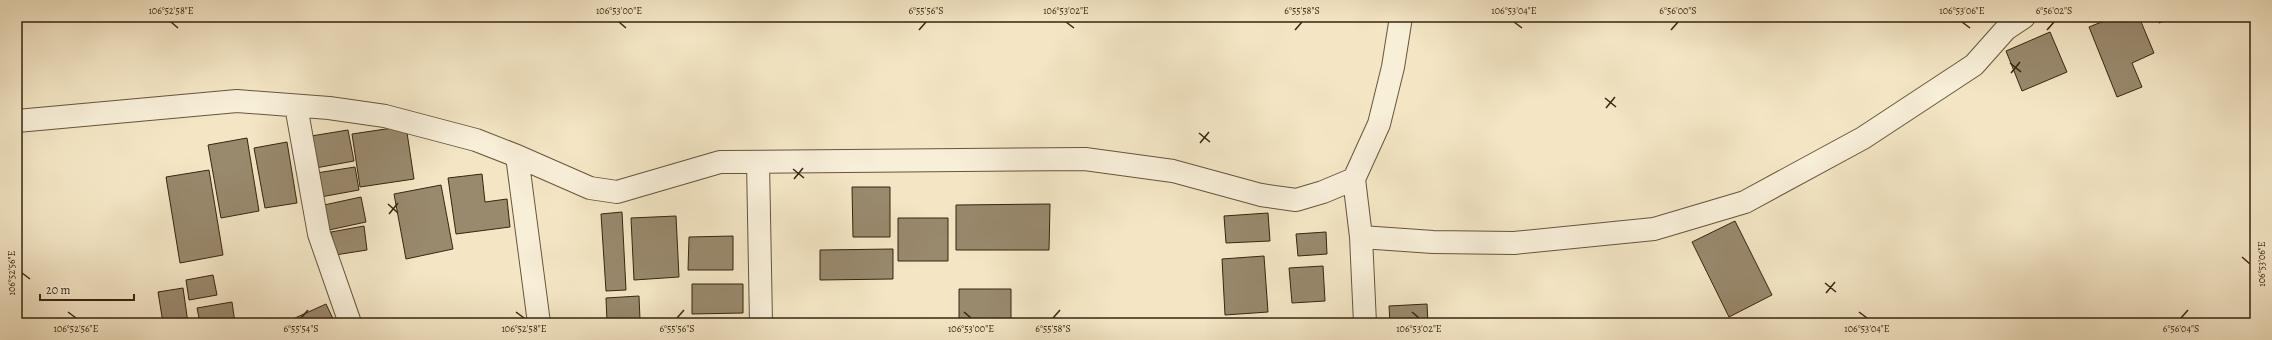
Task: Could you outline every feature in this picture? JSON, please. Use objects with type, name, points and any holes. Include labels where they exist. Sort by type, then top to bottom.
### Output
[{"type":"street","points":[[1365,323],[1361,237],[1354,179],[1378,124],[1393,67],[1401,17]]},
{"type":"street","points":[[1361,237],[1433,242],[1522,242],[1654,229],[1745,202],[1863,138],[1974,65],[2006,29],[2024,17]]},
{"type":"street","points":[[17,121],[237,101],[385,116],[476,140],[518,156],[590,188],[617,192],[720,162],[1085,159],[1173,171],[1261,196],[1296,200],[1323,192],[1354,179]]},
{"type":"street","points":[[296,106],[319,234],[350,323]]},
{"type":"street","points":[[518,156],[539,323]]},
{"type":"street","points":[[758,162],[761,323]]},
{"type":"building","points":[[2114,17],[2139,17],[2154,53],[2132,63],[2142,87],[2117,97],[2089,27]]},
{"type":"building","points":[[2157,17],[2173,17],[2159,23]]},
{"type":"building","points":[[2050,32],[2067,72],[2022,91],[2006,51]]},
{"type":"building","points":[[406,126],[414,179],[360,187],[352,134]]},
{"type":"building","points":[[348,130],[354,161],[310,169],[305,137]]},
{"type":"building","points":[[247,138],[259,211],[221,218],[208,145]]},
{"type":"building","points":[[287,142],[297,203],[265,208],[254,148]]},
{"type":"building","points":[[355,167],[359,190],[315,198],[310,174]]},
{"type":"building","points":[[209,170],[223,255],[180,263],[166,177]]},
{"type":"building","points":[[482,174],[485,202],[507,199],[510,227],[456,234],[448,178]]},
{"type":"building","points":[[441,185],[453,249],[406,259],[394,194]]},
{"type":"building","points":[[852,187],[890,187],[890,237],[853,237]]},
{"type":"building","points":[[361,197],[366,222],[329,230],[324,205]]},
{"type":"building","points":[[1050,204],[1049,250],[956,250],[956,205]]},
{"type":"building","points":[[622,212],[626,290],[606,291],[601,214]]},
{"type":"building","points":[[1268,213],[1270,241],[1226,243],[1224,216]]},
{"type":"building","points":[[676,216],[679,277],[634,280],[631,218]]},
{"type":"building","points":[[898,218],[948,218],[948,261],[898,261]]},
{"type":"building","points":[[1735,221],[1772,295],[1729,317],[1692,242]]},
{"type":"building","points":[[364,226],[367,250],[335,255],[331,232]]},
{"type":"building","points":[[1326,232],[1327,254],[1298,256],[1296,234]]},
{"type":"building","points":[[733,236],[733,270],[688,270],[689,237]]},
{"type":"building","points":[[893,249],[893,279],[820,280],[820,250]]},
{"type":"building","points":[[1264,256],[1268,312],[1225,315],[1222,259]]},
{"type":"building","points":[[1323,266],[1325,301],[1292,303],[1289,268]]},
{"type":"building","points":[[213,275],[217,295],[189,300],[186,280]]},
{"type":"building","points":[[692,284],[743,284],[743,313],[692,314]]},
{"type":"building","points":[[183,288],[188,323],[163,323],[158,292]]},
{"type":"building","points":[[959,289],[1011,289],[1011,323],[959,323]]},
{"type":"building","points":[[639,296],[640,320],[607,322],[606,298]]},
{"type":"building","points":[[232,302],[235,323],[200,323],[197,308]]},
{"type":"building","points":[[326,304],[335,323],[298,323],[295,318]]},
{"type":"building","points":[[1427,304],[1428,323],[1390,323],[1389,306]]}]
